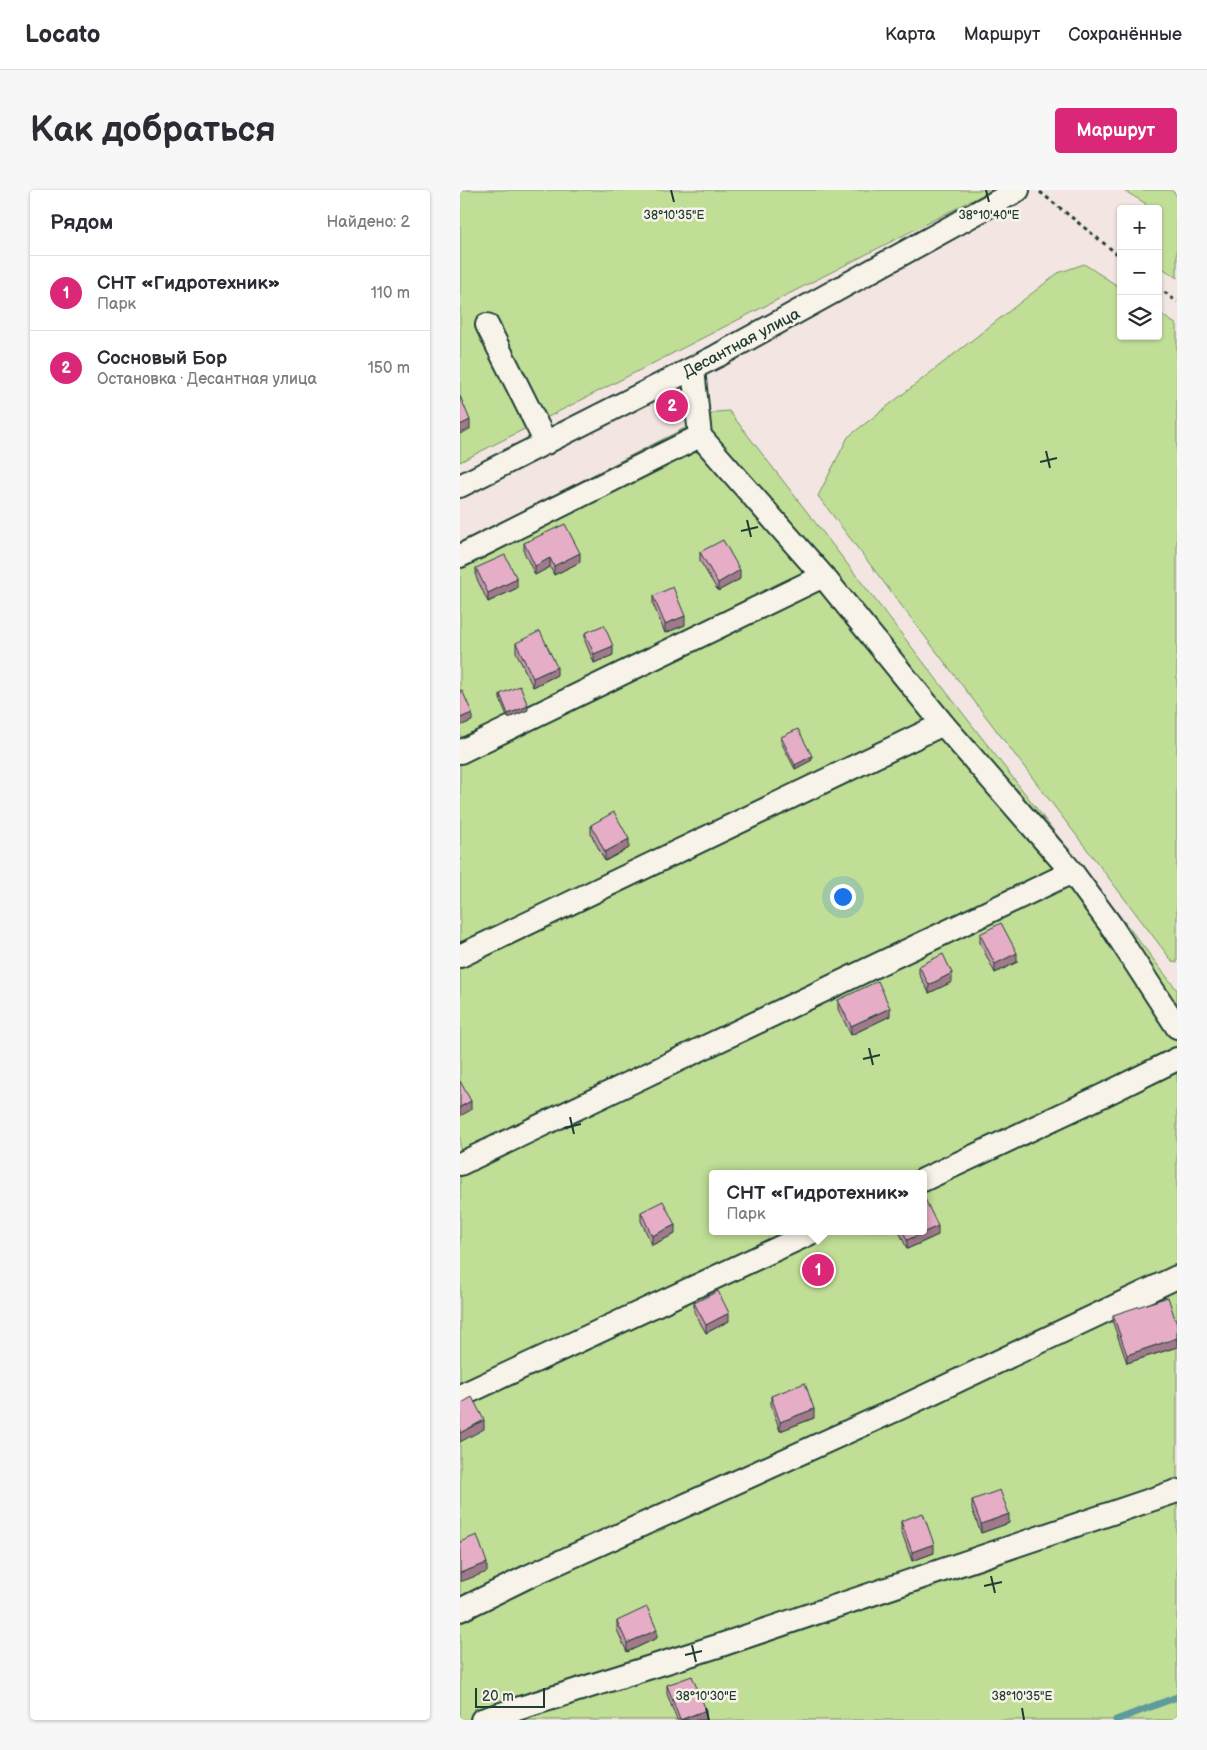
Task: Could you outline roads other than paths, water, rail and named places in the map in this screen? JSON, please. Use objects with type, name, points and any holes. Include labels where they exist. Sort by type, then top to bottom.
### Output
[{"type":"street","name":"Десантная улица","points":[[460,486],[693,369],[1018,190]]},
{"type":"street","points":[[487,324],[546,443]]},
{"type":"street","points":[[693,369],[700,436],[824,576],[943,724],[1072,872],[1110,924],[1177,1027]]},
{"type":"street","points":[[460,556],[700,436]]},
{"type":"street","points":[[460,752],[824,576]]},
{"type":"street","points":[[460,956],[943,724]]},
{"type":"street","points":[[460,1164],[1072,872]]},
{"type":"street","points":[[927,1178],[1177,1059]]},
{"type":"street","points":[[460,1396],[806,1235]]},
{"type":"street","points":[[460,1610],[529,1576],[900,1408],[1177,1277]]},
{"type":"street","points":[[482,1720],[722,1645],[1177,1491]]},
{"type":"waterway","points":[[1116,1720],[1177,1697]]},
{"type":"place","name":"Сосновый Бор","points":[[672,406]]},
{"type":"place","name":"СНТ «Гидротехник»","points":[[818,1270]]}]
